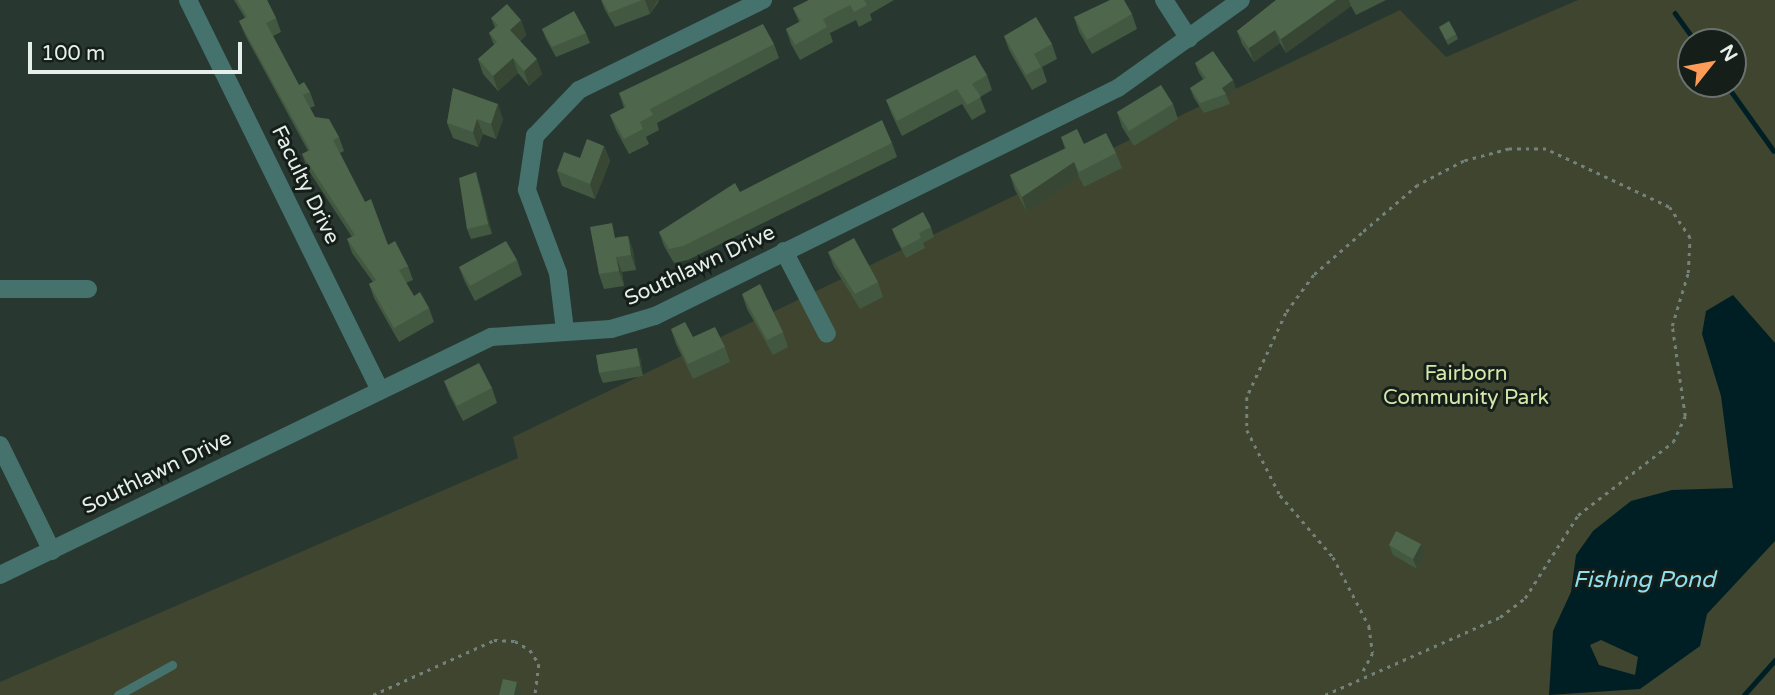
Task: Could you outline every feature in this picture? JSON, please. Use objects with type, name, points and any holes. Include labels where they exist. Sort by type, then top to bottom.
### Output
[{"type":"street","name":"Faculty Drive","points":[[188,0],[380,390]]},
{"type":"street","points":[[565,330],[558,273],[527,190],[535,136],[579,90],[763,0]]},
{"type":"street","points":[[1164,0],[1189,39]]},
{"type":"street","name":"Southlawn Drive","points":[[0,576],[491,337],[641,321],[1118,88],[1241,0]]},
{"type":"street","points":[[784,251],[827,334]]},
{"type":"street","points":[[0,289],[89,289]]},
{"type":"street","points":[[0,444],[52,551]]},
{"type":"lane","points":[[118,695],[172,665]]},
{"type":"path","points":[[1325,695],[1362,674],[1500,617],[1525,598],[1578,515],[1673,442],[1685,416],[1671,326],[1688,273],[1690,238],[1669,207],[1546,149],[1508,149],[1464,161],[1418,185],[1314,275],[1286,313],[1247,397],[1247,430],[1280,495],[1334,557],[1369,626],[1373,653],[1362,674]]},
{"type":"path","points":[[373,695],[494,640],[515,640],[530,650],[538,664],[535,695]]},
{"type":"green space","name":"Fairborn Community Park","points":[[1578,0],[1775,0],[1775,695],[0,695],[0,682],[518,458],[513,437],[1400,10],[1446,57]]},
{"type":"water","name":"Fishing Pond","points":[[1733,295],[1775,343],[1775,541],[1707,614],[1700,646],[1640,689],[1549,695],[1553,631],[1571,592],[1576,555],[1593,531],[1631,501],[1672,490],[1733,488],[1721,396],[1702,334],[1706,311]],"holes":[[[1601,640],[1638,657],[1635,675],[1599,665],[1590,645]]]},
{"type":"building","points":[[237,0],[267,0],[276,18],[266,23],[299,85],[304,82],[310,92],[303,95],[315,117],[329,119],[339,137],[333,140],[365,202],[371,199],[388,245],[395,241],[408,266],[399,270],[414,296],[420,292],[429,308],[394,328],[369,284],[376,280],[347,239],[355,235],[302,154],[310,150],[239,21],[247,17]]},
{"type":"building","points":[[602,0],[642,0],[609,13]]},
{"type":"building","points":[[809,0],[864,0],[867,5],[854,12],[850,5],[823,19],[827,27],[795,45],[786,29],[801,21],[793,8]]},
{"type":"building","points":[[1110,0],[1124,0],[1132,14],[1087,40],[1074,17]]},
{"type":"building","points":[[1276,0],[1336,0],[1281,39],[1275,30],[1249,48],[1237,31]]},
{"type":"building","points":[[507,4],[521,20],[510,30],[537,59],[524,71],[513,58],[493,76],[478,59],[497,42],[489,33],[498,25],[491,18]]},
{"type":"building","points":[[574,11],[586,33],[552,47],[542,29]]},
{"type":"building","points":[[1036,17],[1052,44],[1034,54],[1041,67],[1026,75],[1004,36]]},
{"type":"building","points":[[1449,21],[1456,34],[1446,40],[1439,27]]},
{"type":"building","points":[[763,24],[774,44],[650,109],[653,115],[640,122],[643,129],[624,139],[610,115],[626,107],[619,93]]},
{"type":"building","points":[[1213,51],[1233,80],[1222,88],[1226,94],[1200,103],[1190,88],[1206,78],[1195,63]]},
{"type":"building","points":[[975,55],[987,75],[972,84],[981,97],[967,105],[957,89],[897,121],[886,100]]},
{"type":"building","points":[[1161,85],[1173,104],[1129,131],[1117,112]]},
{"type":"building","points":[[453,88],[498,104],[491,124],[477,119],[473,132],[447,123]]},
{"type":"building","points":[[882,120],[892,143],[683,246],[669,249],[659,232],[735,183],[740,192]]},
{"type":"building","points":[[1077,129],[1084,144],[1106,133],[1116,153],[1079,172],[1074,162],[1022,197],[1010,175],[1066,148],[1061,137]]},
{"type":"building","points":[[587,139],[604,146],[590,184],[557,171],[564,152],[580,158]]},
{"type":"building","points":[[476,172],[488,224],[467,229],[459,178]]},
{"type":"building","points":[[923,212],[931,227],[919,233],[921,238],[902,248],[892,229]]},
{"type":"building","points":[[612,223],[615,238],[628,236],[631,255],[616,257],[619,271],[599,274],[590,227]]},
{"type":"building","points":[[854,238],[878,282],[855,294],[828,252]]},
{"type":"building","points":[[506,241],[517,260],[470,286],[459,267]]},
{"type":"building","points":[[760,284],[783,332],[767,340],[742,294]]},
{"type":"building","points":[[685,322],[693,337],[715,327],[725,347],[688,364],[671,329]]},
{"type":"building","points":[[637,348],[640,366],[599,373],[596,355]]},
{"type":"building","points":[[479,363],[492,388],[457,406],[444,381]]},
{"type":"building","points":[[1396,531],[1421,544],[1413,559],[1389,545]]},
{"type":"building","points":[[503,679],[517,682],[514,695],[499,695]]},
{"type":"waterway","points":[[1675,13],[1686,28]]},
{"type":"waterway","points":[[1736,98],[1774,151]]},
{"type":"waterway","points":[[1744,695],[1775,660]]}]
